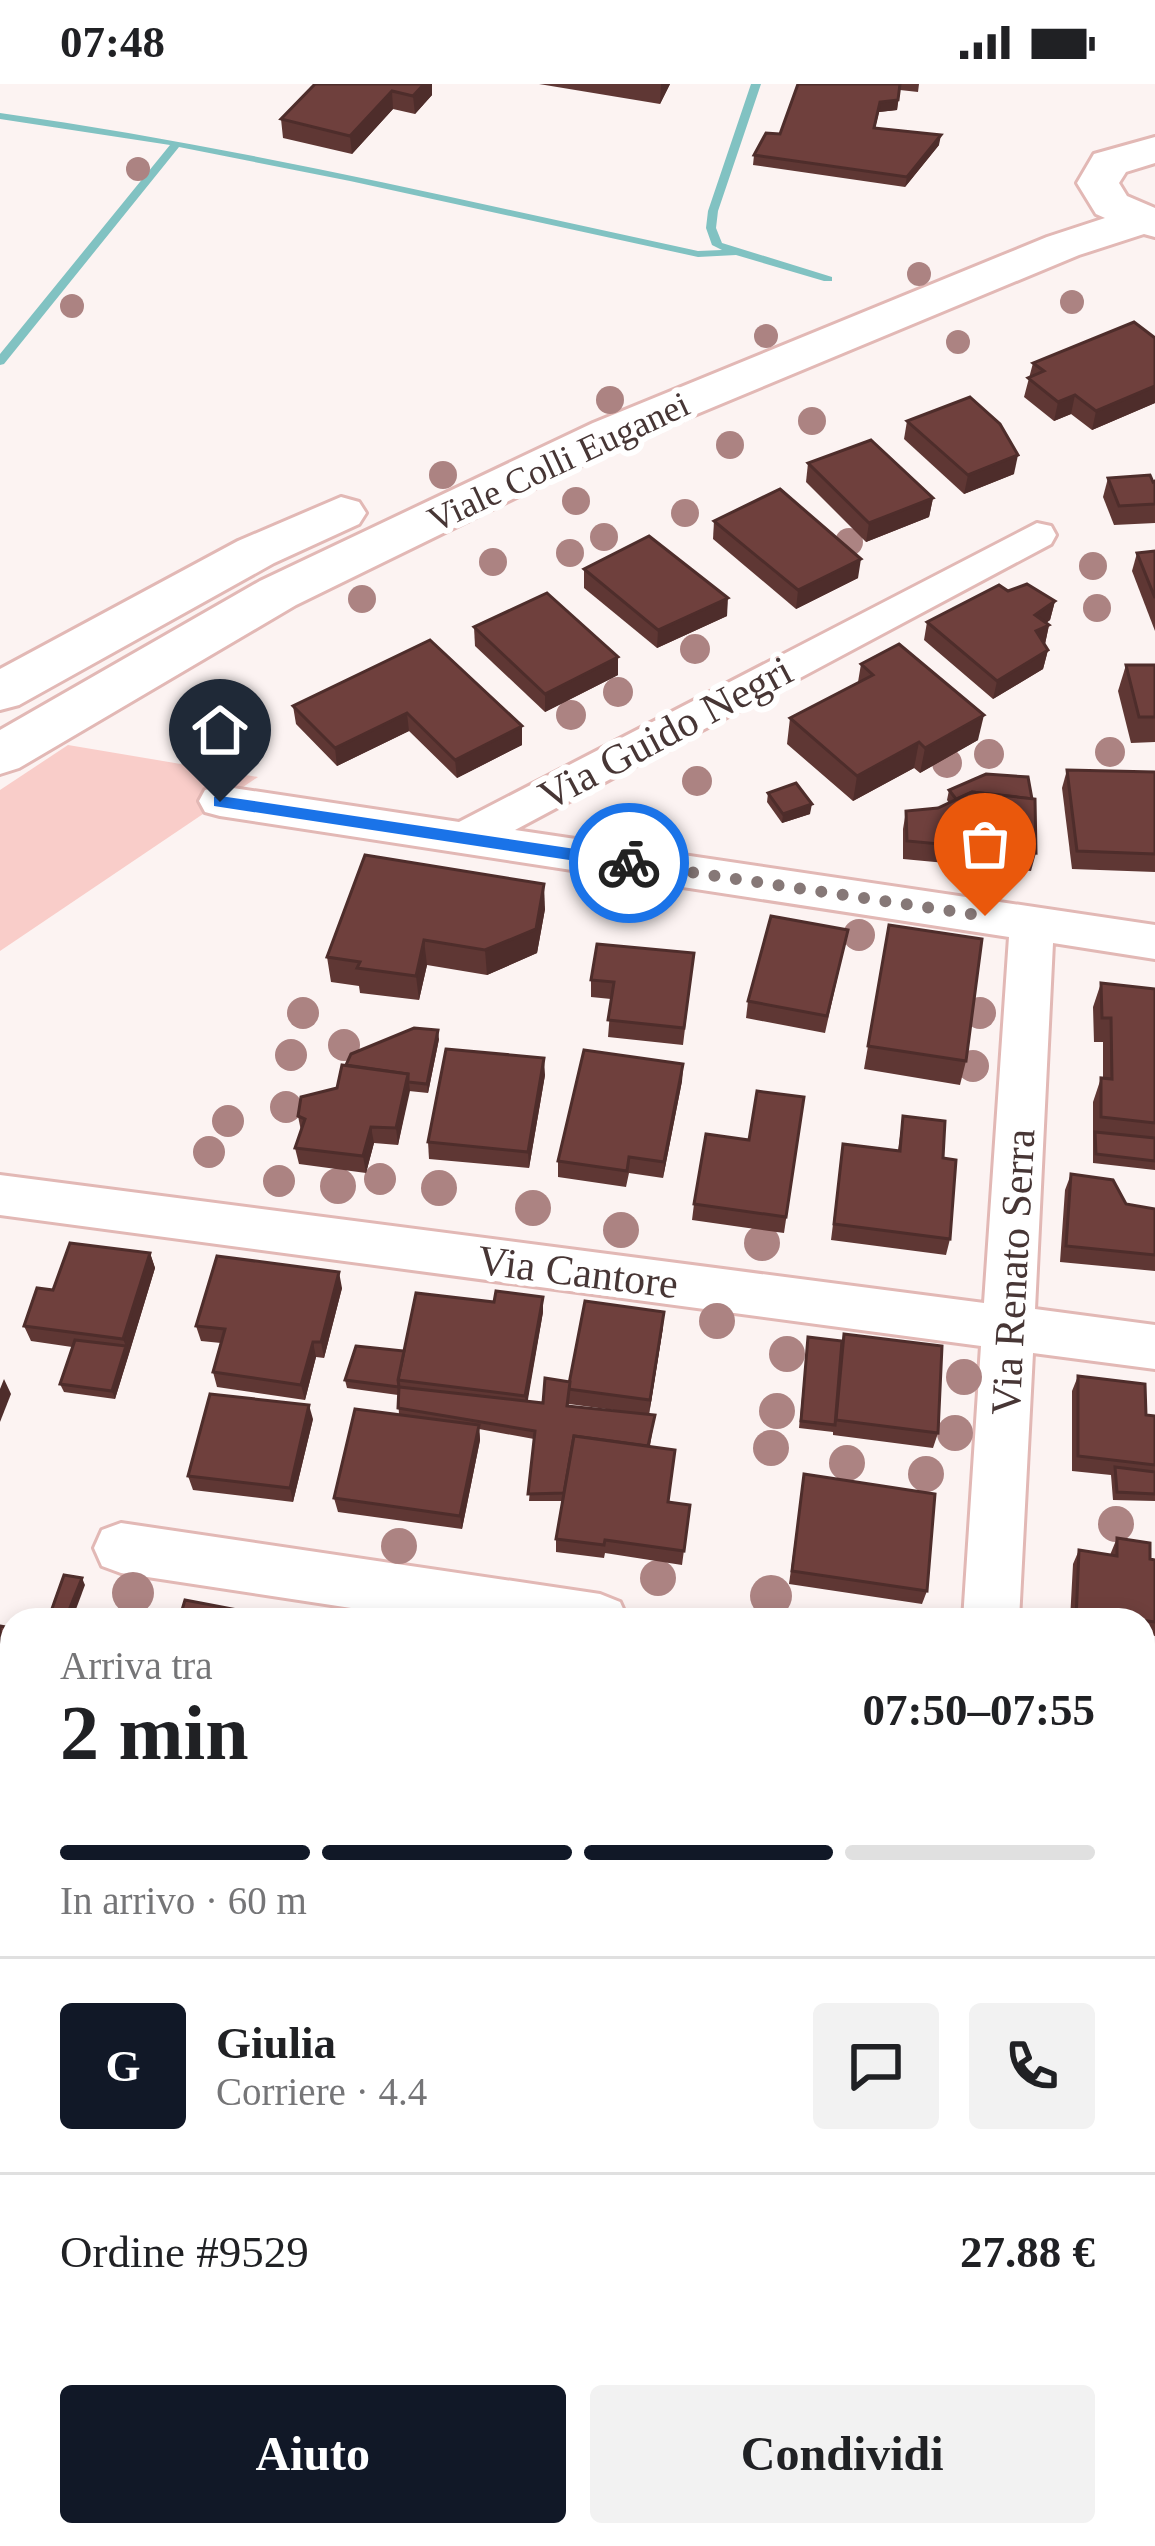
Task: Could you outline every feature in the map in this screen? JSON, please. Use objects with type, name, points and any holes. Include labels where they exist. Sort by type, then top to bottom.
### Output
[{"type":"main road","points":[[1132,213],[1101,172],[1109,163],[1155,150]]},
{"type":"main road","name":"Viale Colli Euganei","points":[[0,692],[256,552],[580,402],[888,275],[1132,213]]},
{"type":"main road","name":"Viale Colli Euganei","points":[[0,755],[278,593],[610,433],[1132,213]]},
{"type":"street","name":"Via Guido Negri","points":[[464,838],[1037,535]]},
{"type":"street","points":[[220,802],[464,838]]},
{"type":"street","name":"Via Guido Negri","points":[[464,838],[1155,942]]},
{"type":"street","name":"Via Renato Serra","points":[[992,1608],[1032,923]]},
{"type":"street","name":"Via Cantore","points":[[0,1195],[1155,1347]]},
{"type":"street","points":[[121,1548],[521,1608]]},
{"type":"shaded area","points":[[68,745],[258,777],[0,951],[0,790]]},
{"type":"building","points":[[315,84],[424,84],[413,96],[392,91],[350,136],[281,119]]},
{"type":"building","points":[[798,84],[900,84],[898,100],[880,102],[874,128],[941,135],[907,177],[754,155],[766,133],[780,134]]},
{"type":"building","points":[[1134,322],[1155,338],[1155,386],[1096,411],[1075,395],[1058,402],[1028,378],[1044,371],[1033,363]]},
{"type":"building","points":[[970,397],[1000,424],[1018,455],[968,475],[907,421]]},
{"type":"building","points":[[871,440],[933,498],[869,523],[808,463]]},
{"type":"building","points":[[1150,475],[1155,481],[1155,504],[1119,506],[1108,478]]},
{"type":"building","points":[[780,489],[861,559],[798,590],[714,521]]},
{"type":"building","points":[[649,536],[728,598],[658,630],[584,569]]},
{"type":"building","points":[[1155,551],[1155,598],[1137,553]]},
{"type":"building","points":[[1027,584],[1055,601],[1035,615],[1049,625],[1036,631],[1048,650],[997,681],[927,622],[999,585],[1008,591]]},
{"type":"building","points":[[547,593],[618,657],[545,694],[474,627]]},
{"type":"building","points":[[430,640],[522,726],[455,760],[407,713],[335,748],[293,706]]},
{"type":"building","points":[[899,644],[984,715],[925,748],[919,742],[857,776],[790,718],[873,675],[861,664]]},
{"type":"building","points":[[1126,665],[1155,665],[1155,717],[1139,717]]},
{"type":"building","points":[[1067,770],[1155,772],[1155,854],[1077,851]]},
{"type":"building","points":[[986,774],[1028,777],[1032,799],[972,792],[956,799],[949,790]]},
{"type":"building","points":[[796,783],[812,804],[783,814],[768,793]]},
{"type":"building","points":[[972,792],[1035,799],[1036,853],[907,841],[906,811],[938,808]]},
{"type":"building","points":[[365,855],[544,884],[536,929],[485,950],[424,940],[416,976],[357,968],[360,962],[327,957]]},
{"type":"building","points":[[771,916],[848,930],[827,1016],[748,1001]]},
{"type":"building","points":[[889,925],[982,939],[966,1061],[868,1046]]},
{"type":"building","points":[[597,944],[694,953],[684,1028],[608,1020],[614,982],[591,980]]},
{"type":"building","points":[[1101,983],[1155,989],[1155,1123],[1101,1117],[1101,1078],[1112,1079],[1111,1018],[1102,1018]]},
{"type":"building","points":[[414,1028],[438,1030],[427,1084],[408,1082],[408,1074],[346,1065],[351,1054]]},
{"type":"building","points":[[446,1049],[544,1058],[528,1152],[428,1142]]},
{"type":"building","points":[[584,1050],[683,1064],[664,1162],[629,1157],[627,1171],[558,1161]]},
{"type":"building","points":[[342,1065],[408,1074],[396,1128],[371,1127],[363,1156],[295,1148],[305,1119],[298,1116],[301,1097],[337,1088]]},
{"type":"building","points":[[757,1091],[804,1097],[786,1217],[694,1204],[706,1134],[749,1140]]},
{"type":"building","points":[[903,1116],[945,1121],[943,1158],[956,1160],[950,1239],[834,1224],[843,1144],[900,1151]]},
{"type":"building","points":[[1095,1132],[1155,1138],[1155,1161],[1096,1154]]},
{"type":"building","points":[[1071,1174],[1113,1180],[1126,1204],[1155,1209],[1155,1255],[1066,1246]]},
{"type":"building","points":[[70,1243],[150,1253],[123,1339],[24,1326],[37,1288],[53,1290]]},
{"type":"building","points":[[217,1256],[339,1272],[321,1342],[313,1342],[301,1385],[213,1372],[225,1329],[196,1326]]},
{"type":"building","points":[[496,1291],[543,1297],[525,1396],[398,1380],[416,1293],[494,1302]]},
{"type":"building","points":[[585,1301],[664,1312],[650,1400],[568,1389]]},
{"type":"building","points":[[844,1334],[942,1346],[938,1433],[836,1420]]},
{"type":"building","points":[[808,1337],[842,1341],[835,1425],[801,1421]]},
{"type":"building","points":[[75,1340],[126,1346],[112,1391],[60,1384]]},
{"type":"building","points":[[356,1346],[404,1351],[399,1387],[345,1380]]},
{"type":"building","points":[[1078,1376],[1145,1384],[1146,1415],[1155,1416],[1155,1465],[1078,1456]]},
{"type":"building","points":[[545,1378],[570,1382],[567,1406],[655,1415],[648,1446],[574,1436],[564,1493],[528,1494],[535,1431],[398,1408],[399,1387],[543,1403]]},
{"type":"building","points":[[210,1394],[309,1405],[290,1488],[188,1476]]},
{"type":"building","points":[[355,1409],[479,1425],[460,1516],[334,1498]]},
{"type":"building","points":[[574,1436],[675,1450],[668,1502],[690,1505],[684,1551],[556,1539]]},
{"type":"building","points":[[1115,1467],[1155,1472],[1155,1494],[1117,1492]]},
{"type":"building","points":[[804,1474],[935,1494],[927,1591],[792,1571]]},
{"type":"building","points":[[1117,1538],[1150,1543],[1150,1559],[1155,1560],[1155,1608],[1077,1608],[1079,1550],[1117,1556]]},
{"type":"building","points":[[64,1575],[82,1578],[70,1608],[52,1608]]},
{"type":"building","points":[[185,1600],[227,1608],[183,1608]]},
{"type":"waterway","points":[[756,84],[713,211],[711,228],[717,245],[828,279]]},
{"type":"waterway","points":[[0,116],[263,159],[698,254],[732,253]]},
{"type":"waterway","points":[[0,362],[176,144]]},
{"type":"way so far","points":[[629,863],[985,916]]},
{"type":"route","points":[[220,802],[629,863]]}]
